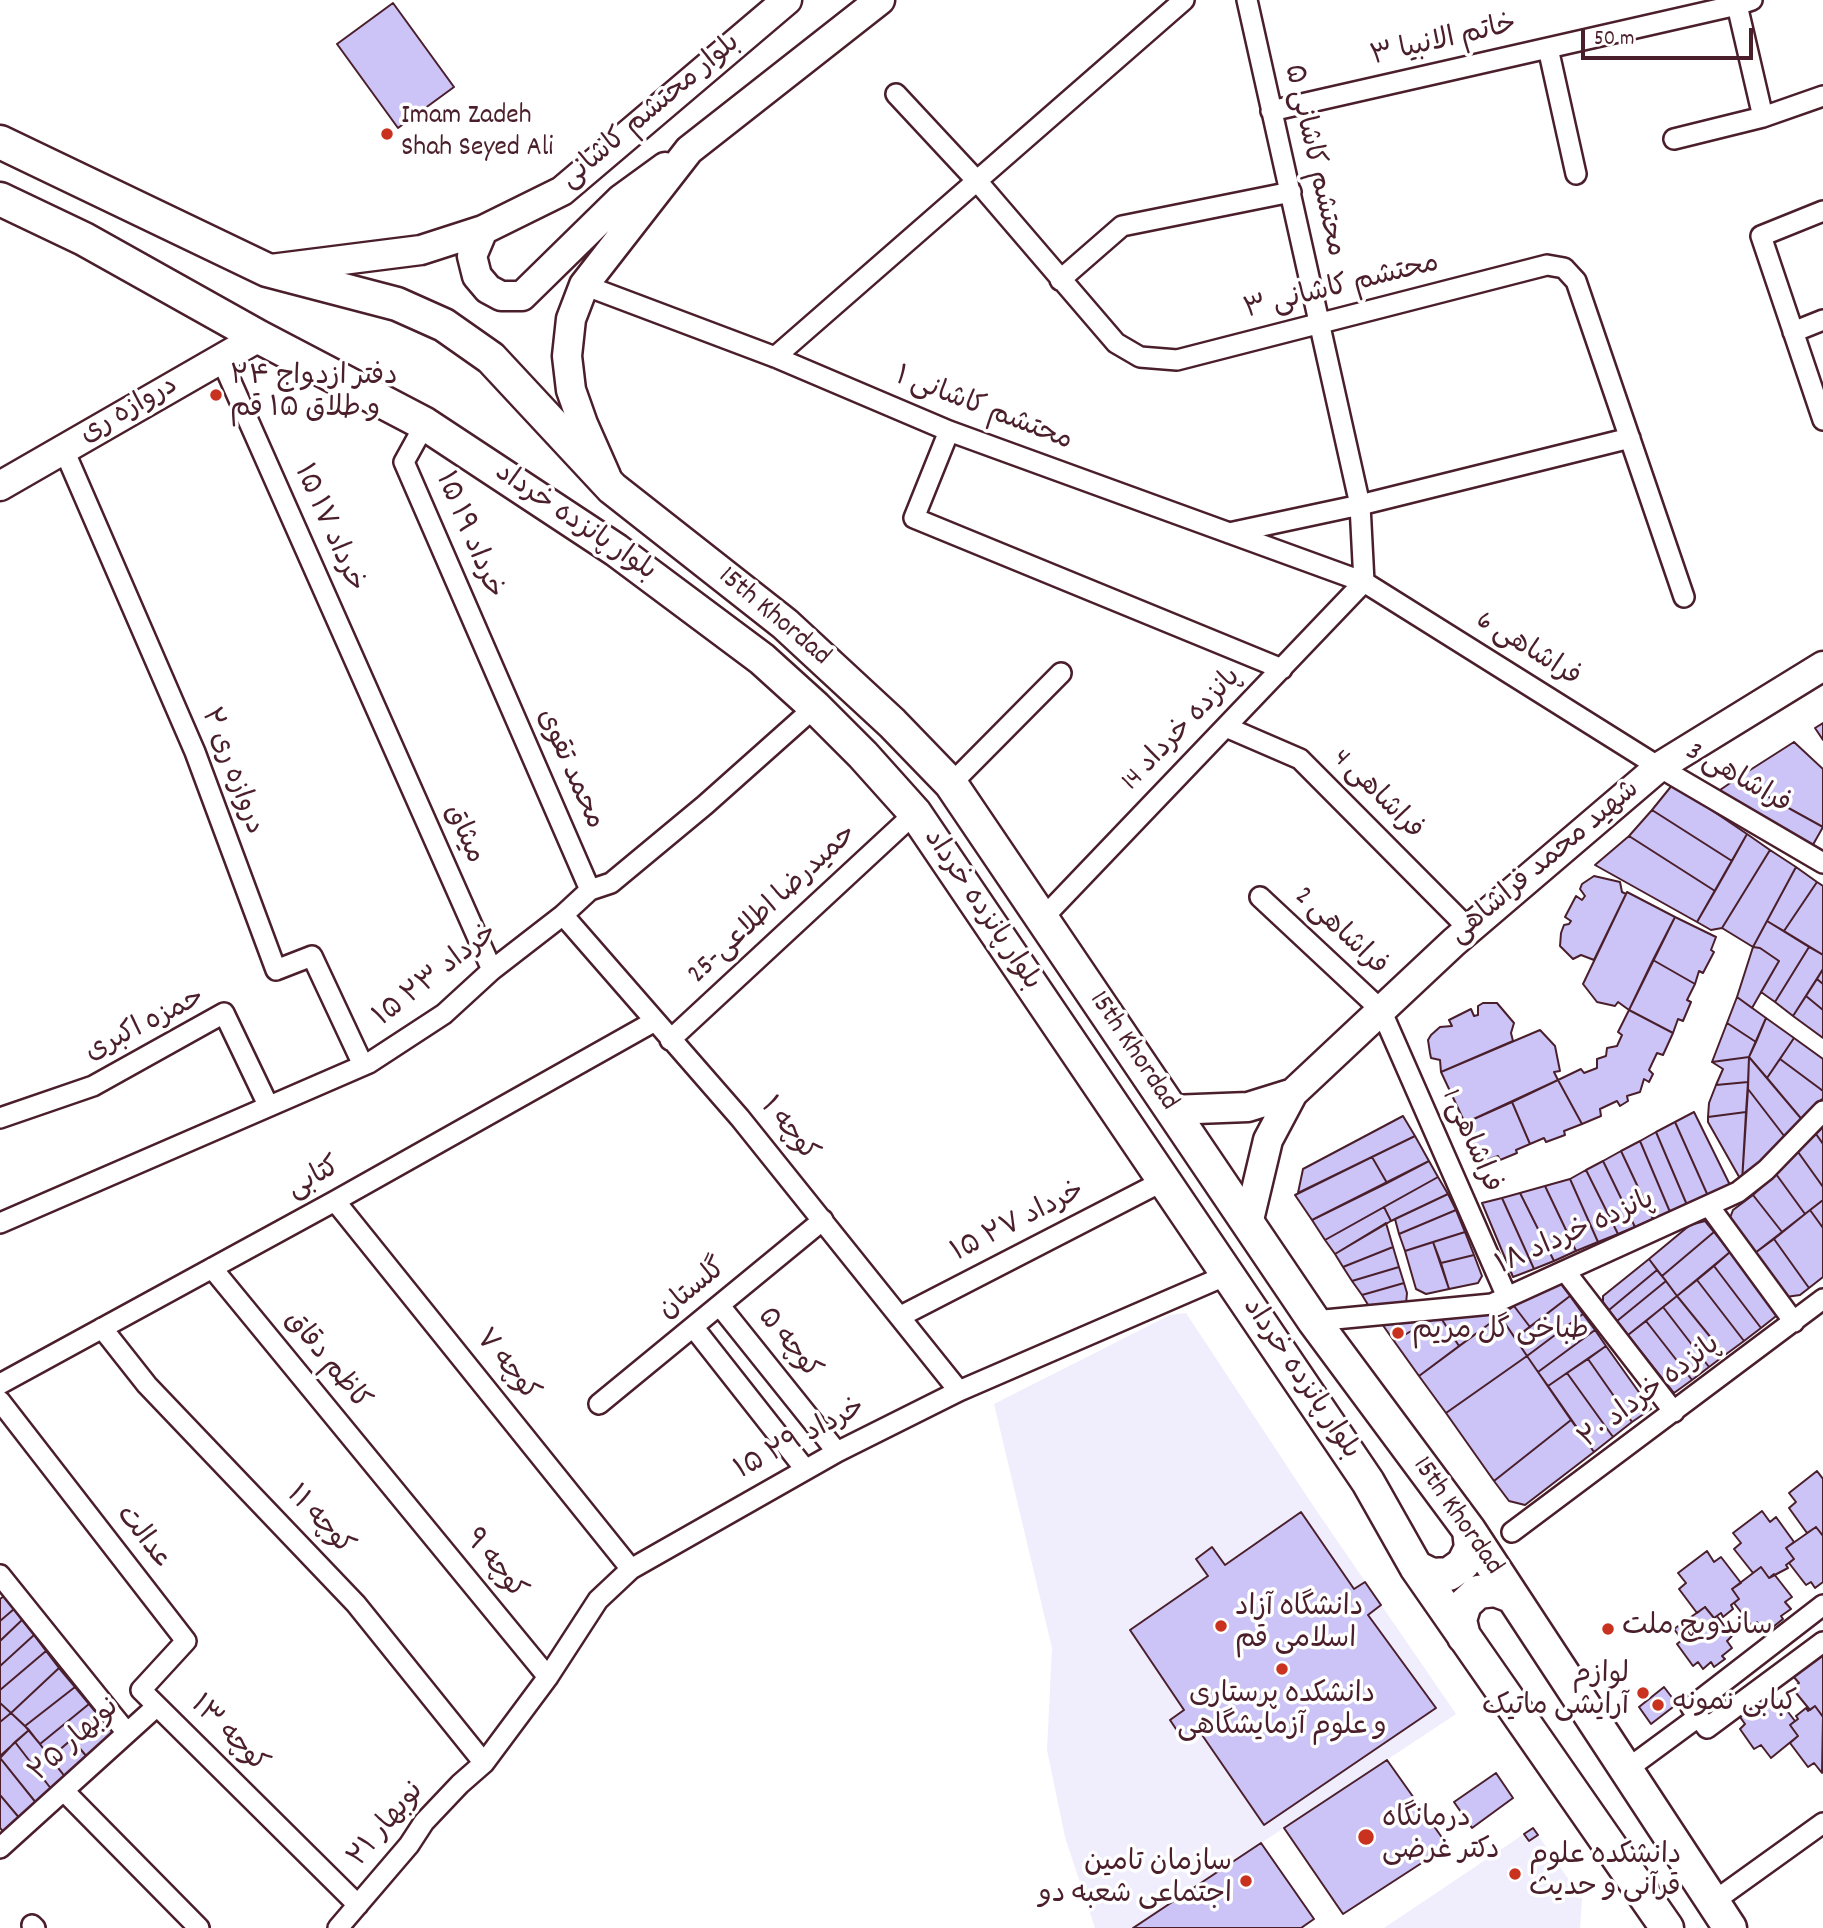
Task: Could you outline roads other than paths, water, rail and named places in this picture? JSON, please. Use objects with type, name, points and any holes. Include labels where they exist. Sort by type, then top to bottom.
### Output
[{"type":"main road","name":"بلوار محتشم کاشانی","points":[[267,270],[421,250],[483,230],[562,191],[787,0]]},
{"type":"main road","name":"بلوار محتشم کاشانی","points":[[611,488],[571,390],[567,356],[570,328],[584,285],[689,150],[880,0]]},
{"type":"main road","name":"بلوار پانزده خرداد","points":[[0,142],[267,270],[397,304],[444,325],[491,358],[611,488]]},
{"type":"main road","points":[[483,230],[472,257],[477,276],[488,289],[501,296],[522,296],[621,199],[689,150]]},
{"type":"main road","name":"بلوار پانزده خرداد","points":[[0,199],[83,239],[259,337],[425,424],[616,550],[762,659],[863,755],[915,813],[1368,1482],[1416,1567],[1667,1928]]},
{"type":"main road","name":"دروازه ری","points":[[0,486],[259,337]]},
{"type":"main road","name":"15th Khordad","points":[[611,488],[785,624],[892,723],[951,784],[1314,1321],[1469,1530],[1722,1915]]},
{"type":"main road","name":"شهید محمد فراشاهی","points":[[1293,1093],[1469,929],[1659,767],[1823,666]]},
{"type":"main road","points":[[1171,1110],[1248,1107],[1293,1093]]},
{"type":"main road","points":[[1248,1224],[1268,1140],[1293,1093]]},
{"type":"main road","points":[[1416,1567],[1432,1575],[1449,1574],[1463,1564],[1471,1548],[1469,1530]]},
{"type":"main road","points":[[1464,1637],[1460,1620],[1465,1604],[1478,1592],[1495,1590],[1511,1596]]},
{"type":"street","points":[[775,357],[1184,0]]},
{"type":"street","name":"محتشم کاشانی ۵","points":[[1247,0],[1360,505],[1364,582]]},
{"type":"street","points":[[1745,3],[1763,117]]},
{"type":"street","name":"خاتم الانبیا ۳","points":[[1271,111],[1745,3]]},
{"type":"street","points":[[1548,48],[1576,174]]},
{"type":"street","name":"محتشم کاشانی ۳","points":[[896,94],[977,181],[1116,343],[1140,357],[1177,360],[1547,265],[1564,268],[1576,281],[1684,597]]},
{"type":"street","points":[[1674,139],[1763,117],[1823,96]]},
{"type":"street","points":[[1060,280],[1122,226],[1291,192]]},
{"type":"street","points":[[1823,211],[1761,236],[1823,420]]},
{"type":"street","name":"محتشم کاشانی ۱","points":[[584,285],[775,357],[949,431],[1364,582]]},
{"type":"street","points":[[1793,332],[1823,320]]},
{"type":"street","name":"۱۵ خرداد ۱۷","points":[[221,359],[380,722]]},
{"type":"street","name":"۱۵ خرداد ۱۹","points":[[425,424],[404,462],[495,673]]},
{"type":"street","points":[[949,431],[914,518],[1282,669]]},
{"type":"street","points":[[1229,533],[1360,505],[1630,438]]},
{"type":"street","name":"دروازه ری ۲","points":[[64,450],[195,752],[276,970],[312,956],[363,1065]]},
{"type":"street","name":"پانزده خرداد 14","points":[[1042,919],[1364,582]]},
{"type":"street","name":"فراشاهی 6","points":[[1364,582],[1659,767]]},
{"type":"street","name":"محمد تقوی","points":[[495,673],[590,890]]},
{"type":"street","points":[[951,784],[1061,673]]},
{"type":"street","name":"۱۵ خرداد ۲۳","points":[[0,1223],[363,1065],[444,1014],[492,970],[563,915],[590,890],[611,883],[705,805],[815,707]]},
{"type":"street","name":"میثاق","points":[[380,722],[492,970]]},
{"type":"street","name":"فراشاهی 4","points":[[1226,727],[1300,759],[1469,929]]},
{"type":"street","name":"فراشاهی 3","points":[[1659,767],[1823,863]]},
{"type":"street","name":"حمیدرضا اطلاعی-25","points":[[670,1040],[915,813]]},
{"type":"street","name":"فراشاهی 2","points":[[1260,897],[1381,1010]]},
{"type":"street","name":"کوچه ۱","points":[[563,915],[740,1118],[959,1391]]},
{"type":"street","name":"فراشاهی 1","points":[[1381,1010],[1507,1297]]},
{"type":"street","name":"حمزه اکبری","points":[[0,1118],[93,1086],[224,1013],[268,1105]]},
{"type":"street","name":"کتابی","points":[[0,1384],[335,1201],[654,1021]]},
{"type":"street","name":"پانزده خرداد ۱۸","points":[[1314,1321],[1492,1304],[1738,1192],[1766,1170],[1823,1111]]},
{"type":"street","name":"۱۵ خرداد ۲۷","points":[[901,1316],[1163,1181]]},
{"type":"street","name":"کوچه ۷","points":[[335,1201],[631,1569]]},
{"type":"street","points":[[1709,1206],[1794,1322]]},
{"type":"street","name":"گلستان","points":[[599,1404],[823,1220]]},
{"type":"street","name":"کاظم دقاق","points":[[212,1268],[394,1490]]},
{"type":"street","points":[[1565,1271],[1674,1412]]},
{"type":"street","name":"۱۵ خرداد ۲۹","points":[[484,1763],[548,1677],[598,1600],[631,1569],[804,1469],[959,1391],[1227,1275]]},
{"type":"street","name":"پانزده خرداد ۲۰","points":[[1512,1532],[1823,1299]]},
{"type":"street","name":"کوچه ۵","points":[[720,1306],[837,1452]]},
{"type":"street","name":"کوچه ۱۱","points":[[102,1328],[147,1385],[356,1604],[484,1763]]},
{"type":"street","points":[[694,1328],[804,1469]]},
{"type":"street","name":"عدالت","points":[[0,1401],[186,1642],[141,1690],[158,1706]]},
{"type":"street","name":"کوچه ۹","points":[[394,1490],[548,1677]]},
{"type":"street","points":[[0,1575],[127,1733]]},
{"type":"street","points":[[1823,1605],[1691,1707],[1707,1728],[1823,1642]]},
{"type":"street","name":"نوبهار ۲۵","points":[[0,1848],[158,1706]]},
{"type":"street","name":"کوچه ۱۳","points":[[158,1706],[358,1905]]},
{"type":"street","points":[[1626,1770],[1698,1717]]},
{"type":"street","name":"نوبهار ۲۱","points":[[338,1928],[409,1845],[424,1822],[484,1763]]},
{"type":"street","points":[[64,1791],[199,1928]]},
{"type":"street","points":[[1722,1915],[1823,1823]]},
{"type":"place","name":"Imam Zadeh Shah Seyed Ali","points":[[387,134]]},
{"type":"place","name":"دفتر ازدواج ۲۴ و طلاق ۱۵ قم","points":[[216,395]]},
{"type":"place","name":"طباخی گل مریم","points":[[1398,1333]]},
{"type":"place","name":"دانشگاه آزاد اسلامی قم","points":[[1221,1626]]},
{"type":"place","name":"ساندویچ ملت","points":[[1608,1629]]},
{"type":"place","name":"دانشکده پرستاری و علوم آزمایشگاهی","points":[[1282,1669]]},
{"type":"place","name":"لوازم آرایشی ماتیک","points":[[1643,1693]]},
{"type":"place","name":"کبابی نمونه","points":[[1658,1705]]},
{"type":"place","name":"درمانگاه دکتر غرضی","points":[[1366,1837]]},
{"type":"place","name":"دانشکده علوم قرآنی و حدیث","points":[[1515,1874]]},
{"type":"place","name":"سازمان تامین اجتماعی شعبه دو","points":[[1246,1881]]}]
